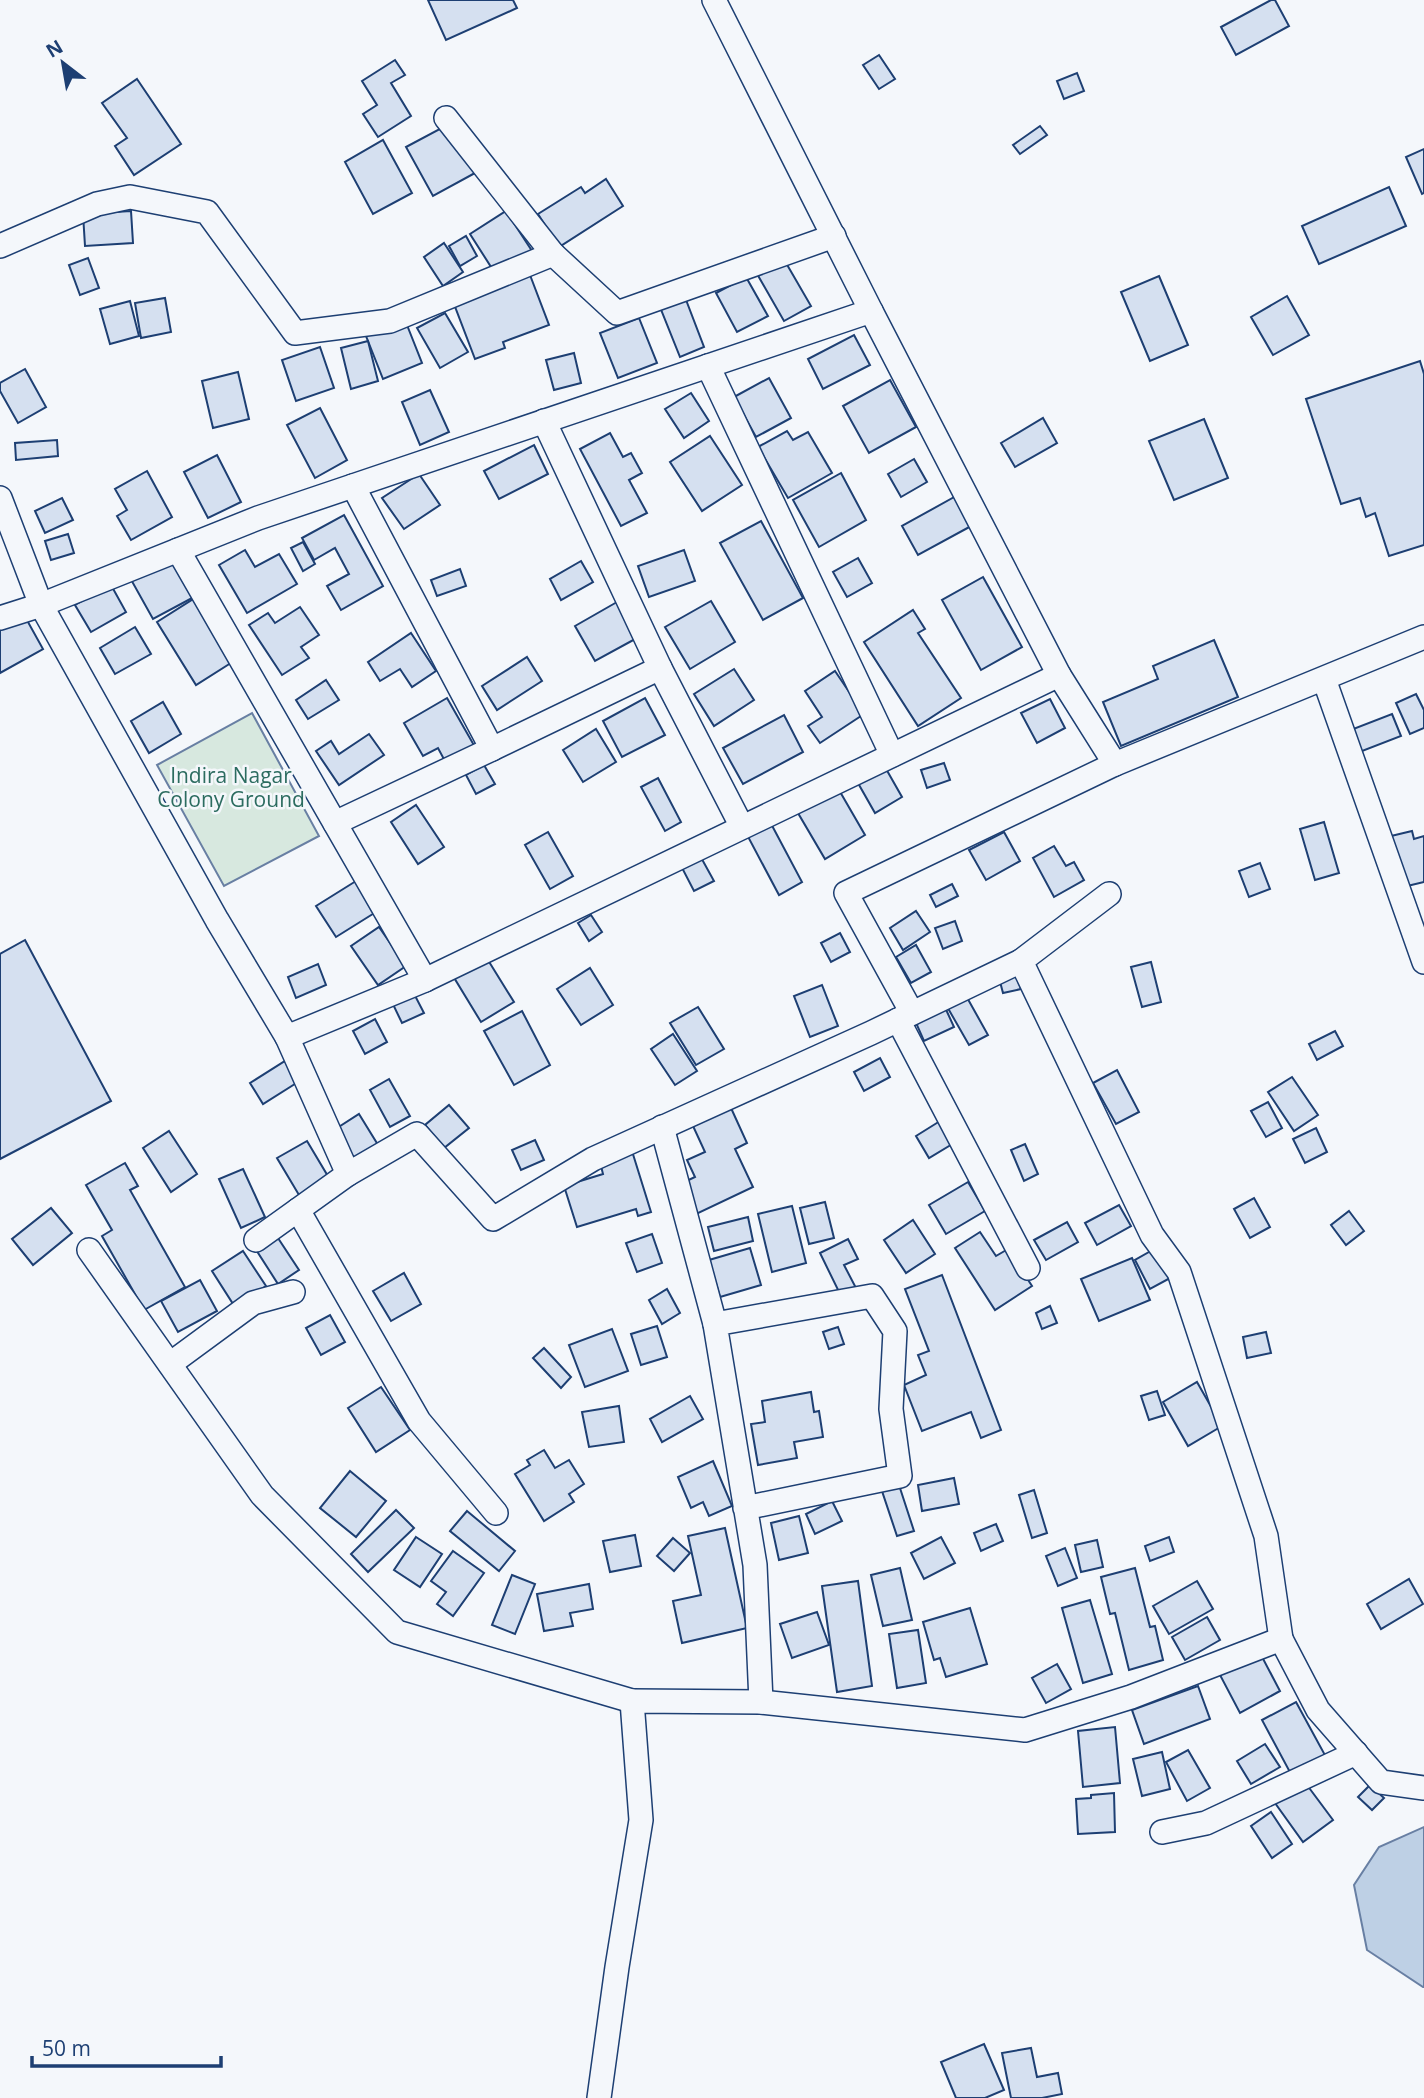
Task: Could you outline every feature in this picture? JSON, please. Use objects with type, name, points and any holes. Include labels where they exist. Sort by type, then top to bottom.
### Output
[{"type":"street","points":[[714,0],[1059,675],[1115,764]]},
{"type":"street","points":[[446,118],[553,254],[617,313],[834,236]]},
{"type":"street","points":[[0,246],[97,204],[130,197],[207,212],[295,333],[390,321],[553,254]]},
{"type":"street","points":[[0,618],[41,605],[258,518],[871,311]]},
{"type":"street","points":[[708,366],[892,755]]},
{"type":"street","points":[[544,421],[660,668],[742,827]]},
{"type":"street","points":[[353,486],[492,749]]},
{"type":"street","points":[[0,498],[41,605],[217,920],[287,1037],[348,1174]]},
{"type":"street","points":[[178,550],[425,980]]},
{"type":"street","points":[[1028,1268],[846,893],[1115,764],[1424,637]]},
{"type":"street","points":[[335,823],[660,668]]},
{"type":"street","points":[[287,1037],[425,980],[1059,675]]},
{"type":"street","points":[[1324,679],[1424,962]]},
{"type":"street","points":[[256,1240],[348,1174],[417,1134],[493,1219],[593,1159],[905,1017],[1021,961],[1109,894]]},
{"type":"street","points":[[1021,961],[1152,1235],[1179,1272],[1266,1536],[1281,1639],[1318,1710],[1381,1782],[1424,1788]]},
{"type":"street","points":[[662,1127],[715,1324],[755,1565],[761,1702]]},
{"type":"street","points":[[298,1210],[419,1421],[496,1513]]},
{"type":"street","points":[[89,1250],[262,1495],[397,1632],[632,1701],[761,1702],[1025,1730],[1131,1697],[1281,1639]]},
{"type":"street","points":[[170,1364],[253,1303],[293,1292]]},
{"type":"street","points":[[715,1324],[872,1296],[895,1331],[891,1409],[900,1476],[745,1507]]},
{"type":"street","points":[[599,2098],[641,1820],[632,1701]]},
{"type":"street","points":[[1161,1832],[1206,1823],[1356,1753]]},
{"type":"green space","name":"Indira Nagar Colony Ground","points":[[252,713],[319,836],[224,886],[157,765]]},
{"type":"water","points":[[1424,1827],[1423,1987],[1367,1950],[1354,1885],[1379,1847]]},
{"type":"building","points":[[428,0],[513,0],[517,8],[446,40]]},
{"type":"building","points":[[1275,0],[1289,26],[1236,55],[1221,27]]},
{"type":"building","points":[[879,55],[895,79],[879,89],[863,65]]},
{"type":"building","points":[[395,60],[405,75],[391,83],[411,116],[378,137],[363,114],[377,105],[362,81]]},
{"type":"building","points":[[1077,73],[1084,91],[1064,99],[1057,81]]},
{"type":"building","points":[[137,79],[181,144],[134,175],[115,146],[127,138],[102,103]]},
{"type":"building","points":[[449,124],[475,173],[433,196],[406,147]]},
{"type":"building","points":[[1040,126],[1047,135],[1020,154],[1013,145]]},
{"type":"building","points":[[383,140],[412,193],[373,214],[345,162]]},
{"type":"building","points":[[1424,149],[1424,193],[1422,194],[1406,157]]},
{"type":"building","points":[[606,179],[623,206],[559,247],[538,214],[581,187],[585,193]]},
{"type":"building","points":[[1389,187],[1406,226],[1319,264],[1302,226]]},
{"type":"building","points":[[131,211],[133,243],[85,246],[83,214]]},
{"type":"building","points":[[506,211],[536,257],[500,281],[470,234]]},
{"type":"building","points":[[466,236],[477,256],[460,266],[449,246]]},
{"type":"building","points":[[444,243],[463,272],[443,286],[424,257]]},
{"type":"building","points":[[782,256],[811,306],[784,321],[756,272]]},
{"type":"building","points":[[88,258],[99,288],[80,295],[69,265]]},
{"type":"building","points":[[530,275],[549,325],[503,342],[505,348],[475,359],[454,304]]},
{"type":"building","points":[[1159,276],[1188,345],[1150,361],[1121,292]]},
{"type":"building","points":[[746,277],[768,316],[737,332],[716,293]]},
{"type":"building","points":[[683,292],[704,347],[680,357],[658,302]]},
{"type":"building","points":[[1287,296],[1309,335],[1273,355],[1251,317]]},
{"type":"building","points":[[165,298],[171,332],[141,338],[135,303]]},
{"type":"building","points":[[130,301],[139,336],[110,344],[100,309]]},
{"type":"building","points":[[445,313],[468,352],[440,368],[417,328]]},
{"type":"building","points":[[639,318],[657,363],[618,378],[600,333]]},
{"type":"building","points":[[405,320],[422,363],[383,379],[366,336]]},
{"type":"building","points":[[854,335],[870,365],[823,389],[808,359]]},
{"type":"building","points":[[368,341],[378,381],[351,389],[341,348]]},
{"type":"building","points":[[320,347],[334,388],[296,401],[282,360]]},
{"type":"building","points":[[574,353],[581,383],[554,390],[546,360]]},
{"type":"building","points":[[1420,361],[1424,374],[1424,545],[1389,556],[1375,513],[1366,517],[1360,498],[1341,504],[1306,399]]},
{"type":"building","points":[[25,369],[46,407],[18,423],[0,391],[0,383]]},
{"type":"building","points":[[238,372],[249,419],[213,428],[202,381]]},
{"type":"building","points":[[769,378],[791,418],[756,437],[734,397]]},
{"type":"building","points":[[890,380],[916,427],[869,453],[843,406]]},
{"type":"building","points":[[430,390],[449,432],[420,445],[402,402]]},
{"type":"building","points":[[691,393],[709,421],[684,438],[665,409]]},
{"type":"building","points":[[320,408],[347,460],[315,478],[287,425]]},
{"type":"building","points":[[1043,418],[1057,443],[1015,467],[1001,443]]},
{"type":"building","points":[[1204,419],[1228,478],[1174,500],[1149,441]]},
{"type":"building","points":[[787,431],[793,440],[808,432],[832,473],[788,498],[758,447]]},
{"type":"building","points":[[610,433],[623,457],[631,453],[642,473],[629,480],[647,513],[621,526],[580,449]]},
{"type":"building","points":[[710,436],[742,485],[702,511],[670,462]]},
{"type":"building","points":[[57,440],[58,456],[16,460],[15,443]]},
{"type":"building","points":[[534,445],[548,474],[499,499],[484,471]]},
{"type":"building","points":[[217,455],[241,502],[208,518],[184,472]]},
{"type":"building","points":[[914,459],[927,482],[901,497],[888,474]]},
{"type":"building","points":[[147,471],[172,517],[131,540],[117,516],[127,510],[115,489]]},
{"type":"building","points":[[841,473],[866,520],[819,547],[793,500]]},
{"type":"building","points":[[419,474],[440,505],[404,529],[382,498]]},
{"type":"building","points":[[956,496],[973,525],[918,555],[902,526]]},
{"type":"building","points":[[62,498],[73,520],[45,533],[35,511]]},
{"type":"building","points":[[344,515],[383,586],[341,610],[327,586],[349,574],[335,548],[314,560],[302,538]]},
{"type":"building","points":[[761,521],[803,598],[763,620],[720,543]]},
{"type":"building","points":[[68,534],[74,553],[51,560],[45,541]]},
{"type":"building","points":[[303,542],[315,564],[303,571],[291,548]]},
{"type":"building","points":[[245,550],[255,567],[279,554],[297,584],[247,613],[219,565]]},
{"type":"building","points":[[684,550],[695,581],[649,597],[638,566]]},
{"type":"building","points":[[170,554],[194,597],[153,619],[129,576]]},
{"type":"building","points":[[858,558],[872,583],[847,597],[833,572]]},
{"type":"building","points":[[581,561],[593,582],[561,600],[550,579]]},
{"type":"building","points":[[460,569],[466,586],[437,596],[431,580]]},
{"type":"building","points":[[983,577],[1022,647],[981,670],[942,600]]},
{"type":"building","points":[[111,585],[126,612],[91,632],[75,605]]},
{"type":"building","points":[[195,598],[234,661],[196,685],[157,622]]},
{"type":"building","points":[[711,601],[735,642],[690,669],[665,627]]},
{"type":"building","points":[[617,602],[637,638],[595,661],[575,626]]},
{"type":"building","points":[[18,604],[43,649],[0,673],[0,614]]},
{"type":"building","points":[[300,607],[319,635],[301,647],[309,658],[282,675],[249,625],[268,613],[275,623]]},
{"type":"building","points":[[913,610],[925,629],[918,633],[961,698],[918,726],[864,642]]},
{"type":"building","points":[[135,627],[151,654],[115,674],[100,648]]},
{"type":"building","points":[[411,633],[436,671],[412,687],[400,669],[380,681],[368,662]]},
{"type":"building","points":[[1214,640],[1238,697],[1121,746],[1103,702],[1158,679],[1153,666]]},
{"type":"building","points":[[527,657],[542,681],[497,710],[482,686]]},
{"type":"building","points":[[734,669],[754,700],[714,726],[694,694]]},
{"type":"building","points":[[835,671],[864,714],[820,743],[808,726],[822,717],[805,691]]},
{"type":"building","points":[[326,680],[339,700],[308,719],[296,700]]},
{"type":"building","points":[[1416,694],[1424,710],[1424,728],[1410,734],[1396,703]]},
{"type":"building","points":[[447,698],[475,747],[446,763],[438,748],[423,756],[404,723]]},
{"type":"building","points":[[645,698],[665,735],[622,757],[603,721]]},
{"type":"building","points":[[1050,699],[1065,728],[1037,743],[1021,713]]},
{"type":"building","points":[[163,702],[181,734],[149,753],[131,721]]},
{"type":"building","points":[[1392,714],[1401,736],[1357,753],[1348,731]]},
{"type":"building","points":[[784,715],[803,752],[743,784],[723,748]]},
{"type":"building","points":[[596,729],[616,762],[583,782],[563,750]]},
{"type":"building","points":[[369,734],[384,755],[339,785],[316,751],[331,741],[339,754]]},
{"type":"building","points":[[881,760],[902,797],[875,813],[854,776]]},
{"type":"building","points":[[944,763],[950,780],[927,788],[921,770]]},
{"type":"building","points":[[484,765],[495,784],[476,794],[466,775]]},
{"type":"building","points":[[658,778],[681,822],[665,831],[641,787]]},
{"type":"building","points":[[839,790],[865,835],[825,859],[798,813]]},
{"type":"building","points":[[416,805],[444,847],[418,864],[391,822]]},
{"type":"building","points":[[768,818],[802,882],[779,895],[745,831]]},
{"type":"building","points":[[1324,822],[1339,873],[1315,880],[1300,829]]},
{"type":"building","points":[[1412,831],[1414,839],[1424,836],[1424,882],[1403,887],[1391,836]]},
{"type":"building","points":[[548,832],[573,876],[550,889],[525,845]]},
{"type":"building","points":[[1004,832],[1020,861],[986,880],[969,850]]},
{"type":"building","points":[[1054,846],[1066,866],[1074,862],[1084,880],[1054,897],[1033,858]]},
{"type":"building","points":[[698,852],[714,881],[694,891],[679,862]]},
{"type":"building","points":[[1260,863],[1270,889],[1249,897],[1239,871]]},
{"type":"building","points":[[356,881],[376,912],[336,937],[316,906]]},
{"type":"building","points":[[952,884],[958,896],[936,907],[930,895]]},
{"type":"building","points":[[916,911],[930,932],[903,950],[890,928]]},
{"type":"building","points":[[591,915],[602,932],[589,941],[578,923]]},
{"type":"building","points":[[955,921],[962,941],[943,949],[935,928]]},
{"type":"building","points":[[379,927],[406,966],[378,985],[351,946]]},
{"type":"building","points":[[840,933],[850,952],[831,962],[821,943]]},
{"type":"building","points":[[25,940],[111,1101],[0,1159],[0,954]]},
{"type":"building","points":[[916,945],[931,972],[911,983],[896,957]]},
{"type":"building","points":[[483,952],[514,1002],[481,1022],[450,971]]},
{"type":"building","points":[[1151,962],[1161,1002],[1142,1007],[1131,967]]},
{"type":"building","points":[[318,964],[326,985],[296,998],[288,977]]},
{"type":"building","points":[[590,968],[613,1005],[581,1025],[557,989]]},
{"type":"building","points":[[1015,970],[1021,989],[1003,993],[998,974]]},
{"type":"building","points":[[822,985],[838,1026],[810,1037],[794,996]]},
{"type":"building","points":[[960,985],[988,1035],[969,1045],[941,996]]},
{"type":"building","points":[[410,986],[424,1013],[402,1023],[389,996]]},
{"type":"building","points":[[943,1003],[954,1027],[924,1041],[913,1016]]},
{"type":"building","points":[[698,1007],[724,1049],[696,1065],[670,1023]]},
{"type":"building","points":[[522,1011],[550,1065],[514,1085],[484,1031]]},
{"type":"building","points":[[375,1019],[387,1042],[365,1054],[353,1031]]},
{"type":"building","points":[[1335,1031],[1343,1046],[1317,1060],[1309,1044]]},
{"type":"building","points":[[673,1034],[697,1071],[675,1085],[651,1049]]},
{"type":"building","points":[[880,1058],[890,1077],[864,1091],[854,1072]]},
{"type":"building","points":[[285,1061],[298,1082],[263,1104],[250,1083]]},
{"type":"building","points":[[1117,1070],[1139,1112],[1116,1124],[1093,1083]]},
{"type":"building","points":[[1292,1077],[1318,1115],[1294,1131],[1268,1092]]},
{"type":"building","points":[[389,1079],[410,1116],[390,1127],[370,1090]]},
{"type":"building","points":[[1268,1102],[1282,1128],[1266,1137],[1251,1111]]},
{"type":"building","points":[[449,1105],[469,1128],[444,1148],[425,1125]]},
{"type":"building","points":[[731,1108],[747,1143],[735,1149],[753,1187],[692,1216],[678,1185],[695,1177],[687,1160],[705,1152],[693,1126]]},
{"type":"building","points":[[359,1114],[383,1153],[358,1169],[334,1130]]},
{"type":"building","points":[[940,1121],[954,1143],[929,1158],[916,1136]]},
{"type":"building","points":[[1316,1128],[1327,1152],[1305,1163],[1293,1139]]},
{"type":"building","points":[[169,1131],[197,1174],[171,1192],[143,1148]]},
{"type":"building","points":[[535,1140],[544,1160],[521,1170],[512,1150]]},
{"type":"building","points":[[307,1141],[329,1178],[299,1195],[277,1158]]},
{"type":"building","points":[[1025,1144],[1038,1174],[1024,1181],[1011,1150]]},
{"type":"building","points":[[632,1151],[651,1212],[638,1216],[636,1209],[577,1227],[564,1186],[603,1174],[600,1162]]},
{"type":"building","points":[[125,1163],[138,1186],[130,1190],[185,1287],[144,1310],[102,1236],[112,1230],[86,1185]]},
{"type":"building","points":[[243,1169],[265,1217],[241,1228],[219,1179]]},
{"type":"building","points":[[968,1182],[985,1211],[946,1234],[929,1205]]},
{"type":"building","points":[[1254,1198],[1270,1227],[1250,1238],[1234,1209]]},
{"type":"building","points":[[825,1202],[834,1238],[809,1244],[800,1208]]},
{"type":"building","points":[[1119,1205],[1131,1226],[1097,1245],[1085,1223]]},
{"type":"building","points":[[792,1206],[806,1263],[772,1272],[758,1214]]},
{"type":"building","points":[[51,1208],[72,1233],[33,1265],[12,1239]]},
{"type":"building","points":[[1349,1211],[1364,1231],[1346,1245],[1331,1225]]},
{"type":"building","points":[[748,1217],[753,1241],[714,1251],[708,1227]]},
{"type":"building","points":[[913,1220],[935,1254],[906,1273],[884,1240]]},
{"type":"building","points":[[1067,1222],[1078,1242],[1046,1260],[1034,1240]]},
{"type":"building","points":[[274,1232],[299,1270],[278,1284],[253,1245]]},
{"type":"building","points":[[980,1232],[996,1256],[1008,1249],[1032,1286],[995,1310],[955,1248]]},
{"type":"building","points":[[652,1234],[662,1263],[637,1272],[626,1243]]},
{"type":"building","points":[[848,1239],[858,1259],[844,1265],[856,1288],[841,1296],[820,1253]]},
{"type":"building","points":[[750,1248],[761,1285],[720,1297],[709,1260]]},
{"type":"building","points":[[1156,1248],[1172,1277],[1150,1289],[1135,1260]]},
{"type":"building","points":[[243,1251],[266,1286],[235,1307],[212,1271]]},
{"type":"building","points":[[1132,1258],[1150,1300],[1099,1321],[1081,1279]]},
{"type":"building","points":[[404,1273],[421,1304],[391,1321],[373,1291]]},
{"type":"building","points":[[942,1275],[1001,1430],[981,1438],[971,1412],[922,1431],[904,1385],[926,1375],[918,1355],[929,1351],[905,1289]]},
{"type":"building","points":[[200,1280],[217,1311],[178,1332],[161,1301]]},
{"type":"building","points":[[667,1289],[680,1313],[662,1324],[649,1300]]},
{"type":"building","points":[[1050,1306],[1057,1323],[1042,1329],[1036,1313]]},
{"type":"building","points":[[330,1315],[345,1342],[321,1355],[306,1328]]},
{"type":"building","points":[[657,1326],[667,1357],[641,1365],[631,1334]]},
{"type":"building","points":[[838,1327],[844,1344],[829,1349],[823,1332]]},
{"type":"building","points":[[612,1329],[628,1371],[585,1387],[569,1345]]},
{"type":"building","points":[[1266,1332],[1271,1353],[1247,1358],[1243,1337]]},
{"type":"building","points":[[544,1348],[571,1377],[561,1388],[533,1358]]},
{"type":"building","points":[[1197,1382],[1222,1426],[1188,1446],[1163,1402]]},
{"type":"building","points":[[381,1387],[410,1430],[376,1452],[348,1408]]},
{"type":"building","points":[[1157,1391],[1165,1415],[1149,1420],[1141,1396]]},
{"type":"building","points":[[811,1392],[814,1412],[819,1411],[823,1437],[794,1442],[797,1458],[758,1465],[751,1424],[765,1422],[762,1401]]},
{"type":"building","points":[[690,1396],[703,1419],[662,1442],[650,1419]]},
{"type":"building","points":[[619,1406],[624,1442],[589,1447],[582,1412]]},
{"type":"building","points":[[544,1450],[555,1468],[569,1460],[584,1484],[569,1494],[574,1502],[544,1521],[515,1474],[530,1465],[527,1460]]},
{"type":"building","points":[[713,1461],[732,1506],[709,1516],[703,1502],[691,1508],[678,1477]]},
{"type":"building","points":[[350,1471],[386,1501],[356,1537],[320,1508]]},
{"type":"building","points":[[954,1478],[959,1504],[922,1511],[918,1485]]},
{"type":"building","points":[[899,1485],[914,1531],[897,1536],[882,1491]]},
{"type":"building","points":[[1034,1490],[1047,1533],[1032,1538],[1019,1495]]},
{"type":"building","points":[[832,1501],[842,1521],[815,1534],[806,1514]]},
{"type":"building","points":[[396,1510],[414,1528],[368,1572],[351,1554]]},
{"type":"building","points":[[467,1511],[515,1551],[499,1571],[450,1531]]},
{"type":"building","points":[[799,1516],[808,1553],[779,1560],[771,1523]]},
{"type":"building","points":[[996,1524],[1003,1541],[981,1551],[974,1533]]},
{"type":"building","points":[[725,1528],[747,1628],[682,1643],[673,1601],[701,1595],[688,1536]]},
{"type":"building","points":[[635,1535],[641,1566],[610,1572],[603,1541]]},
{"type":"building","points":[[416,1537],[442,1554],[420,1587],[394,1570]]},
{"type":"building","points":[[941,1537],[955,1563],[924,1579],[911,1553]]},
{"type":"building","points":[[1169,1537],[1174,1552],[1150,1561],[1145,1546]]},
{"type":"building","points":[[673,1538],[690,1553],[674,1571],[657,1556]]},
{"type":"building","points":[[1097,1540],[1103,1567],[1081,1572],[1075,1545]]},
{"type":"building","points":[[1065,1548],[1077,1578],[1058,1586],[1046,1556]]},
{"type":"building","points":[[453,1551],[484,1573],[453,1616],[437,1604],[446,1592],[431,1581]]},
{"type":"building","points":[[900,1568],[912,1620],[883,1626],[871,1575]]},
{"type":"building","points":[[1135,1568],[1150,1627],[1155,1626],[1163,1660],[1129,1670],[1115,1613],[1110,1614],[1101,1577]]},
{"type":"building","points":[[512,1575],[535,1584],[515,1634],[492,1625]]},
{"type":"building","points":[[1409,1579],[1423,1604],[1381,1629],[1367,1604]]},
{"type":"building","points":[[858,1581],[872,1686],[837,1692],[822,1586]]},
{"type":"building","points":[[1197,1581],[1213,1609],[1169,1634],[1153,1606]]},
{"type":"building","points":[[589,1584],[593,1609],[570,1613],[573,1626],[544,1631],[537,1594]]},
{"type":"building","points":[[1090,1600],[1112,1674],[1083,1683],[1062,1608]]},
{"type":"building","points":[[970,1608],[987,1664],[946,1677],[940,1658],[934,1660],[923,1622]]},
{"type":"building","points":[[817,1612],[829,1645],[792,1658],[780,1624]]},
{"type":"building","points":[[1207,1617],[1220,1640],[1185,1660],[1172,1637]]},
{"type":"building","points":[[918,1630],[926,1683],[897,1688],[889,1634]]},
{"type":"building","points":[[1260,1653],[1280,1691],[1240,1713],[1220,1675]]},
{"type":"building","points":[[1057,1664],[1071,1689],[1046,1703],[1032,1678]]},
{"type":"building","points":[[1198,1686],[1210,1719],[1144,1744],[1132,1710]]},
{"type":"building","points":[[1296,1702],[1326,1757],[1292,1776],[1262,1720]]},
{"type":"building","points":[[1115,1727],[1120,1783],[1083,1787],[1078,1731]]},
{"type":"building","points":[[1265,1744],[1280,1767],[1251,1784],[1237,1761]]},
{"type":"building","points":[[1188,1750],[1210,1788],[1187,1801],[1166,1762]]},
{"type":"building","points":[[1162,1752],[1170,1789],[1142,1796],[1133,1759]]},
{"type":"building","points":[[1304,1781],[1333,1820],[1303,1842],[1275,1803]]},
{"type":"building","points":[[1370,1785],[1384,1798],[1372,1810],[1358,1797]]},
{"type":"building","points":[[1114,1793],[1115,1832],[1078,1834],[1076,1799]]},
{"type":"building","points":[[1271,1812],[1292,1844],[1272,1858],[1251,1826]]},
{"type":"building","points":[[984,2044],[1004,2090],[985,2098],[956,2098],[941,2062]]},
{"type":"building","points":[[1031,2048],[1037,2077],[1058,2073],[1062,2094],[1042,2098],[1011,2098],[1002,2053]]}]
